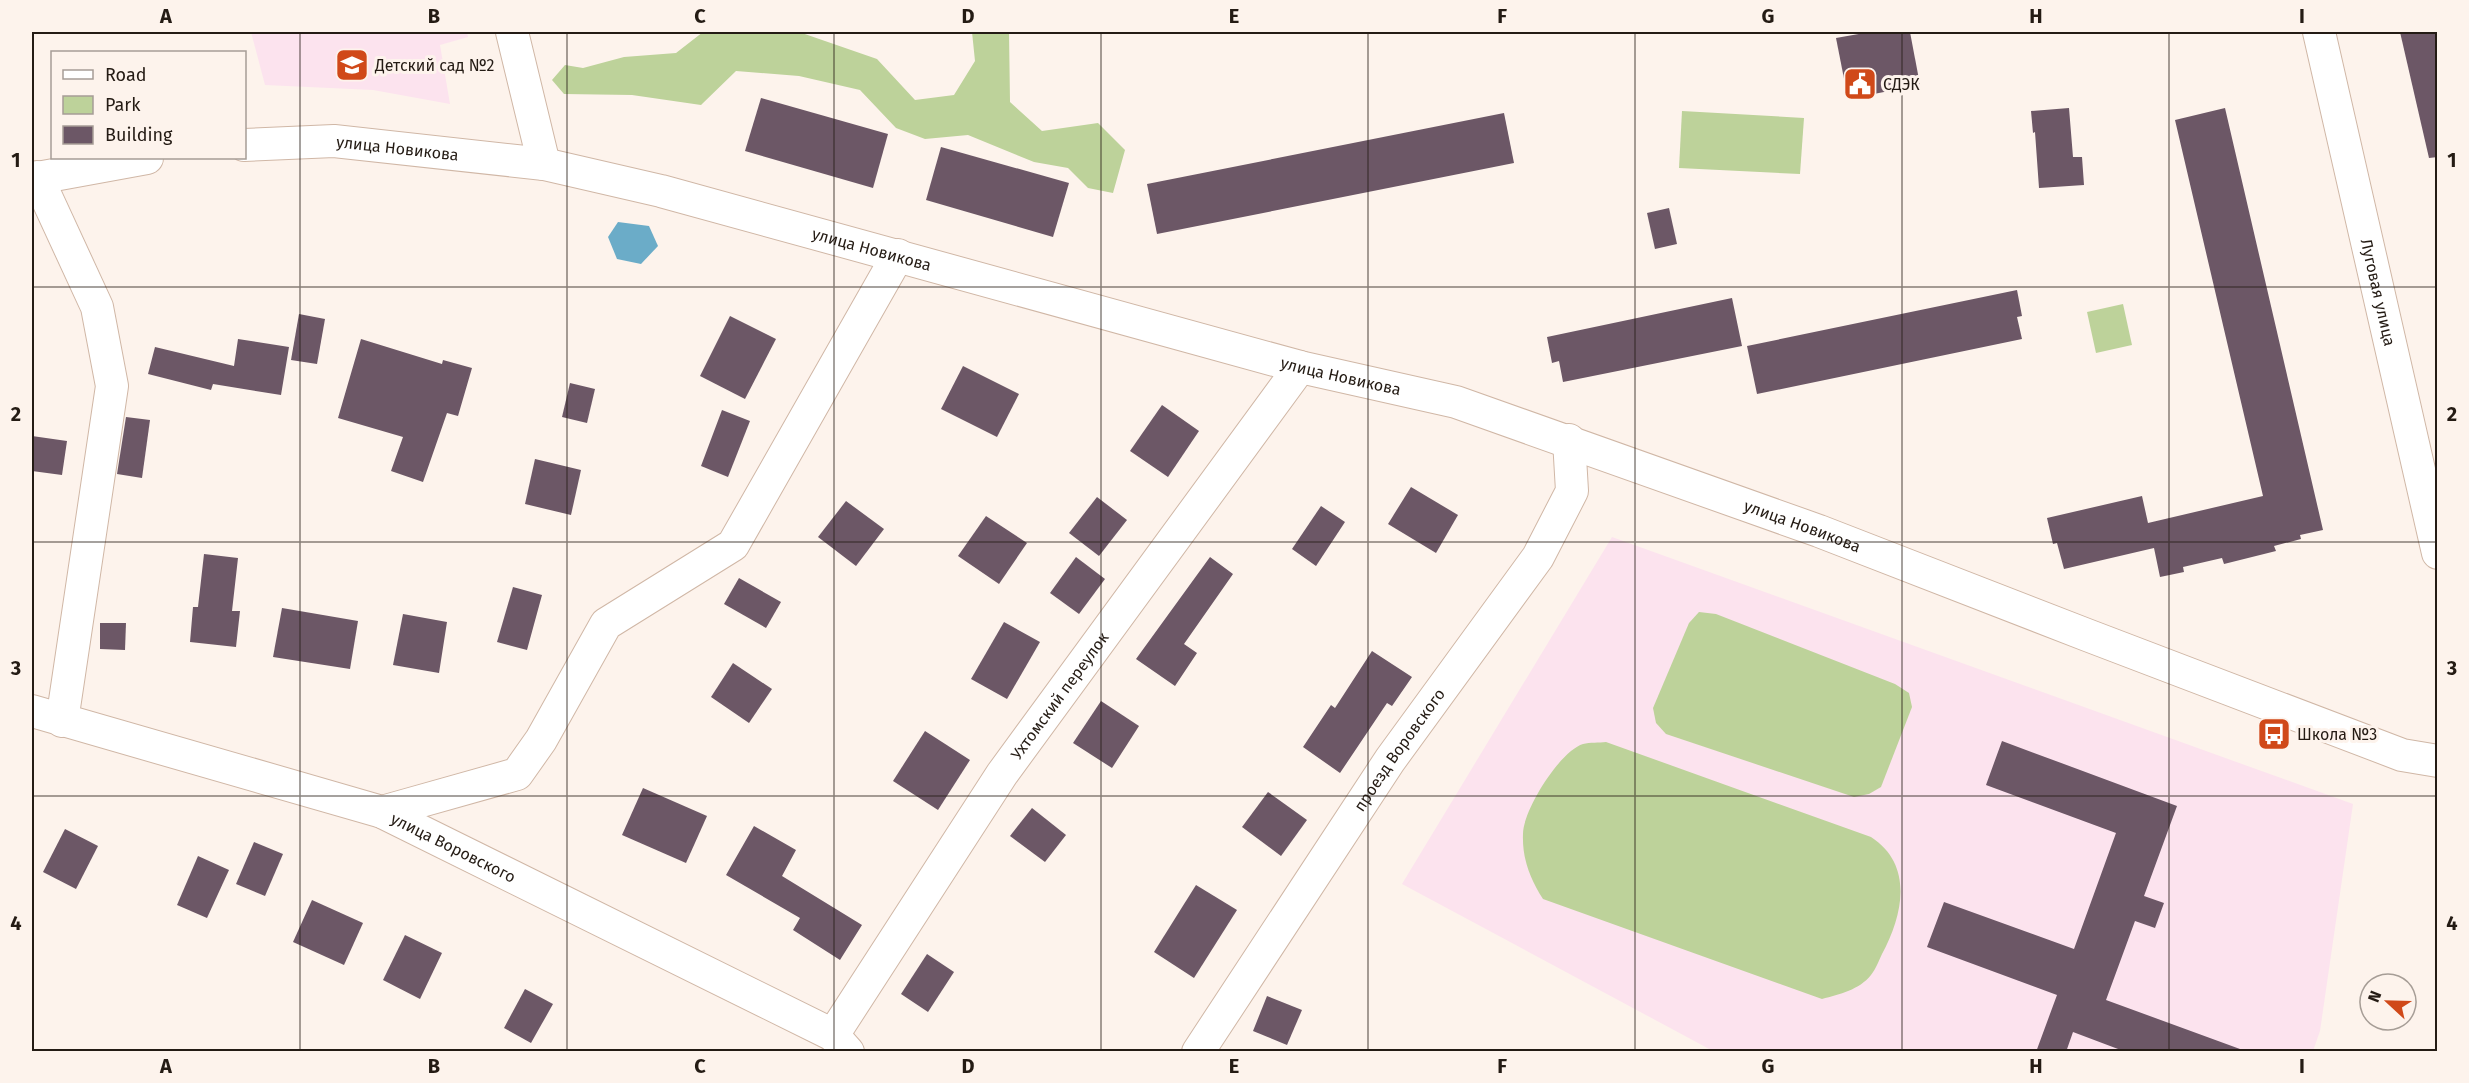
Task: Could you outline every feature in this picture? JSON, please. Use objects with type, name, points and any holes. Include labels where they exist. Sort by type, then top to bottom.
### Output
[{"type":"street","points":[[512,32],[544,164]]},
{"type":"street","name":"Луговая улица","points":[[2319,32],[2438,553]]},
{"type":"street","name":"улица Новикова","points":[[246,145],[334,141],[544,164],[661,190],[1300,367],[1456,402],[1569,440],[1820,531],[2402,755],[2438,762]]},
{"type":"street","points":[[62,722],[112,386],[97,307],[34,178],[141,159]]},
{"type":"street","points":[[382,812],[517,774],[541,740],[606,624],[733,544],[898,255]]},
{"type":"street","name":"Ухтомский переулок","points":[[841,1043],[1002,774],[1300,367]]},
{"type":"street","name":"проезд Воровского","points":[[1198,1052],[1390,760],[1538,557],[1572,491],[1569,440]]},
{"type":"street","name":"улица Воровского","points":[[32,711],[62,722],[382,812],[841,1043]]},
{"type":"shaded area","name":"Детский сад №2","points":[[251,32],[467,32],[468,37],[440,45],[450,104],[373,90],[265,85]]},
{"type":"shaded area","points":[[1612,537],[2353,804],[2320,1031],[2313,1051],[1713,1051],[1402,884]]},
{"type":"green space","points":[[703,32],[799,32],[877,59],[915,100],[954,95],[975,61],[972,32],[1009,32],[1010,102],[1042,131],[1098,123],[1125,150],[1113,193],[1088,188],[1068,168],[1034,162],[968,135],[925,139],[896,128],[860,90],[799,76],[736,71],[701,105],[632,95],[564,94],[552,80],[565,65],[583,68],[624,57],[676,53]]},
{"type":"green space","points":[[1682,111],[1804,118],[1800,174],[1679,168]]},
{"type":"green space","points":[[2123,304],[2132,345],[2096,353],[2087,312]]},
{"type":"green space","points":[[1699,612],[1716,614],[1895,684],[1909,693],[1912,707],[1881,787],[1869,794],[1854,797],[1666,734],[1656,723],[1653,708],[1689,623]]},
{"type":"green space","points":[[1606,742],[1871,837],[1885,848],[1899,876],[1899,907],[1889,939],[1871,975],[1855,988],[1822,999],[1543,899],[1534,884],[1525,860],[1523,834],[1529,811],[1554,769],[1574,749],[1583,744]]},
{"type":"water","points":[[618,222],[649,226],[658,246],[641,264],[617,259],[608,237]]},
{"type":"building","points":[[1870,32],[1910,32],[1920,85],[1848,99],[1836,38]]},
{"type":"building","points":[[2400,32],[2438,32],[2438,157],[2429,158]]},
{"type":"building","points":[[761,98],[888,134],[873,188],[745,151]]},
{"type":"building","points":[[2069,108],[2073,157],[2082,157],[2084,185],[2039,188],[2035,132],[2033,133],[2031,111]]},
{"type":"building","points":[[2225,108],[2323,530],[2300,535],[2301,539],[2274,546],[2276,551],[2224,564],[2222,558],[2183,567],[2184,572],[2160,577],[2154,548],[2064,569],[2057,543],[2053,544],[2047,518],[2142,496],[2148,523],[2263,496],[2175,120]]},
{"type":"building","points":[[1504,113],[1514,163],[1157,234],[1147,184]]},
{"type":"building","points":[[941,147],[1069,183],[1053,237],[926,200]]},
{"type":"building","points":[[1669,208],[1677,244],[1655,249],[1647,213]]},
{"type":"building","points":[[2017,290],[2022,316],[2017,317],[2022,339],[1757,394],[1747,346]]},
{"type":"building","points":[[1732,298],[1742,346],[1563,382],[1559,361],[1552,363],[1547,337]]},
{"type":"building","points":[[299,314],[325,319],[317,364],[291,360]]},
{"type":"building","points":[[730,316],[776,339],[745,399],[700,376]]},
{"type":"building","points":[[238,339],[289,347],[281,395],[213,384],[211,390],[148,374],[155,347],[234,366]]},
{"type":"building","points":[[361,339],[442,364],[443,360],[472,368],[458,416],[447,413],[423,482],[391,471],[403,437],[338,418]]},
{"type":"building","points":[[963,366],[1019,394],[997,437],[941,409]]},
{"type":"building","points":[[570,383],[595,389],[587,423],[562,417]]},
{"type":"building","points":[[1162,405],[1199,431],[1168,477],[1130,451]]},
{"type":"building","points":[[722,410],[750,421],[728,477],[701,466]]},
{"type":"building","points":[[126,417],[150,420],[142,478],[117,474]]},
{"type":"building","points":[[32,436],[67,441],[62,475],[32,471]]},
{"type":"building","points":[[535,459],[581,470],[571,515],[525,504]]},
{"type":"building","points":[[1411,487],[1458,515],[1436,553],[1388,524]]},
{"type":"building","points":[[1097,497],[1127,520],[1099,556],[1069,533]]},
{"type":"building","points":[[846,501],[884,529],[856,566],[818,537]]},
{"type":"building","points":[[1321,506],[1345,522],[1316,566],[1292,549]]},
{"type":"building","points":[[986,516],[1027,543],[999,584],[958,556]]},
{"type":"building","points":[[204,554],[238,558],[232,611],[240,611],[236,647],[190,642],[193,607],[198,607]]},
{"type":"building","points":[[1076,557],[1105,579],[1079,614],[1050,593]]},
{"type":"building","points":[[1210,557],[1233,574],[1184,644],[1197,653],[1175,686],[1136,659]]},
{"type":"building","points":[[739,578],[781,602],[766,628],[724,604]]},
{"type":"building","points":[[513,587],[542,595],[527,650],[497,642]]},
{"type":"building","points":[[282,608],[358,621],[350,669],[273,657]]},
{"type":"building","points":[[403,614],[447,622],[439,673],[393,665]]},
{"type":"building","points":[[1004,622],[1040,642],[1007,699],[971,679]]},
{"type":"building","points":[[100,623],[126,623],[125,650],[100,649]]},
{"type":"building","points":[[1372,651],[1412,677],[1392,706],[1387,703],[1340,773],[1303,747],[1331,705],[1335,708]]},
{"type":"building","points":[[733,663],[772,689],[749,723],[711,697]]},
{"type":"building","points":[[1101,701],[1139,726],[1112,768],[1073,743]]},
{"type":"building","points":[[925,731],[970,760],[938,810],[893,781]]},
{"type":"building","points":[[2002,741],[2177,806],[2144,896],[2164,903],[2155,928],[2135,921],[2106,1000],[2240,1049],[2240,1052],[2126,1052],[2073,1032],[2066,1052],[2036,1052],[2057,995],[1927,947],[1944,902],[2074,949],[2116,833],[1986,785]]},
{"type":"building","points":[[643,788],[707,816],[686,863],[622,835]]},
{"type":"building","points":[[1268,792],[1307,820],[1281,856],[1242,827]]},
{"type":"building","points":[[1032,808],[1066,835],[1045,862],[1010,836]]},
{"type":"building","points":[[754,826],[796,850],[782,876],[862,925],[840,960],[793,930],[800,918],[726,875]]},
{"type":"building","points":[[65,829],[98,846],[76,889],[43,872]]},
{"type":"building","points":[[254,842],[283,854],[265,896],[236,884]]},
{"type":"building","points":[[198,856],[229,870],[207,918],[177,905]]},
{"type":"building","points":[[1196,885],[1237,910],[1194,978],[1154,952]]},
{"type":"building","points":[[312,900],[363,923],[344,965],[293,942]]},
{"type":"building","points":[[405,935],[442,953],[420,999],[383,980]]},
{"type":"building","points":[[927,954],[954,972],[928,1012],[901,994]]},
{"type":"building","points":[[525,989],[553,1004],[531,1043],[504,1028]]},
{"type":"building","points":[[1267,996],[1302,1010],[1287,1045],[1253,1031]]},
{"type":"place","name":"Детский сад №2","points":[[352,65]]},
{"type":"place","name":"СДЭК","points":[[1860,84]]},
{"type":"place","name":"Школа №3","points":[[2274,734]]}]
